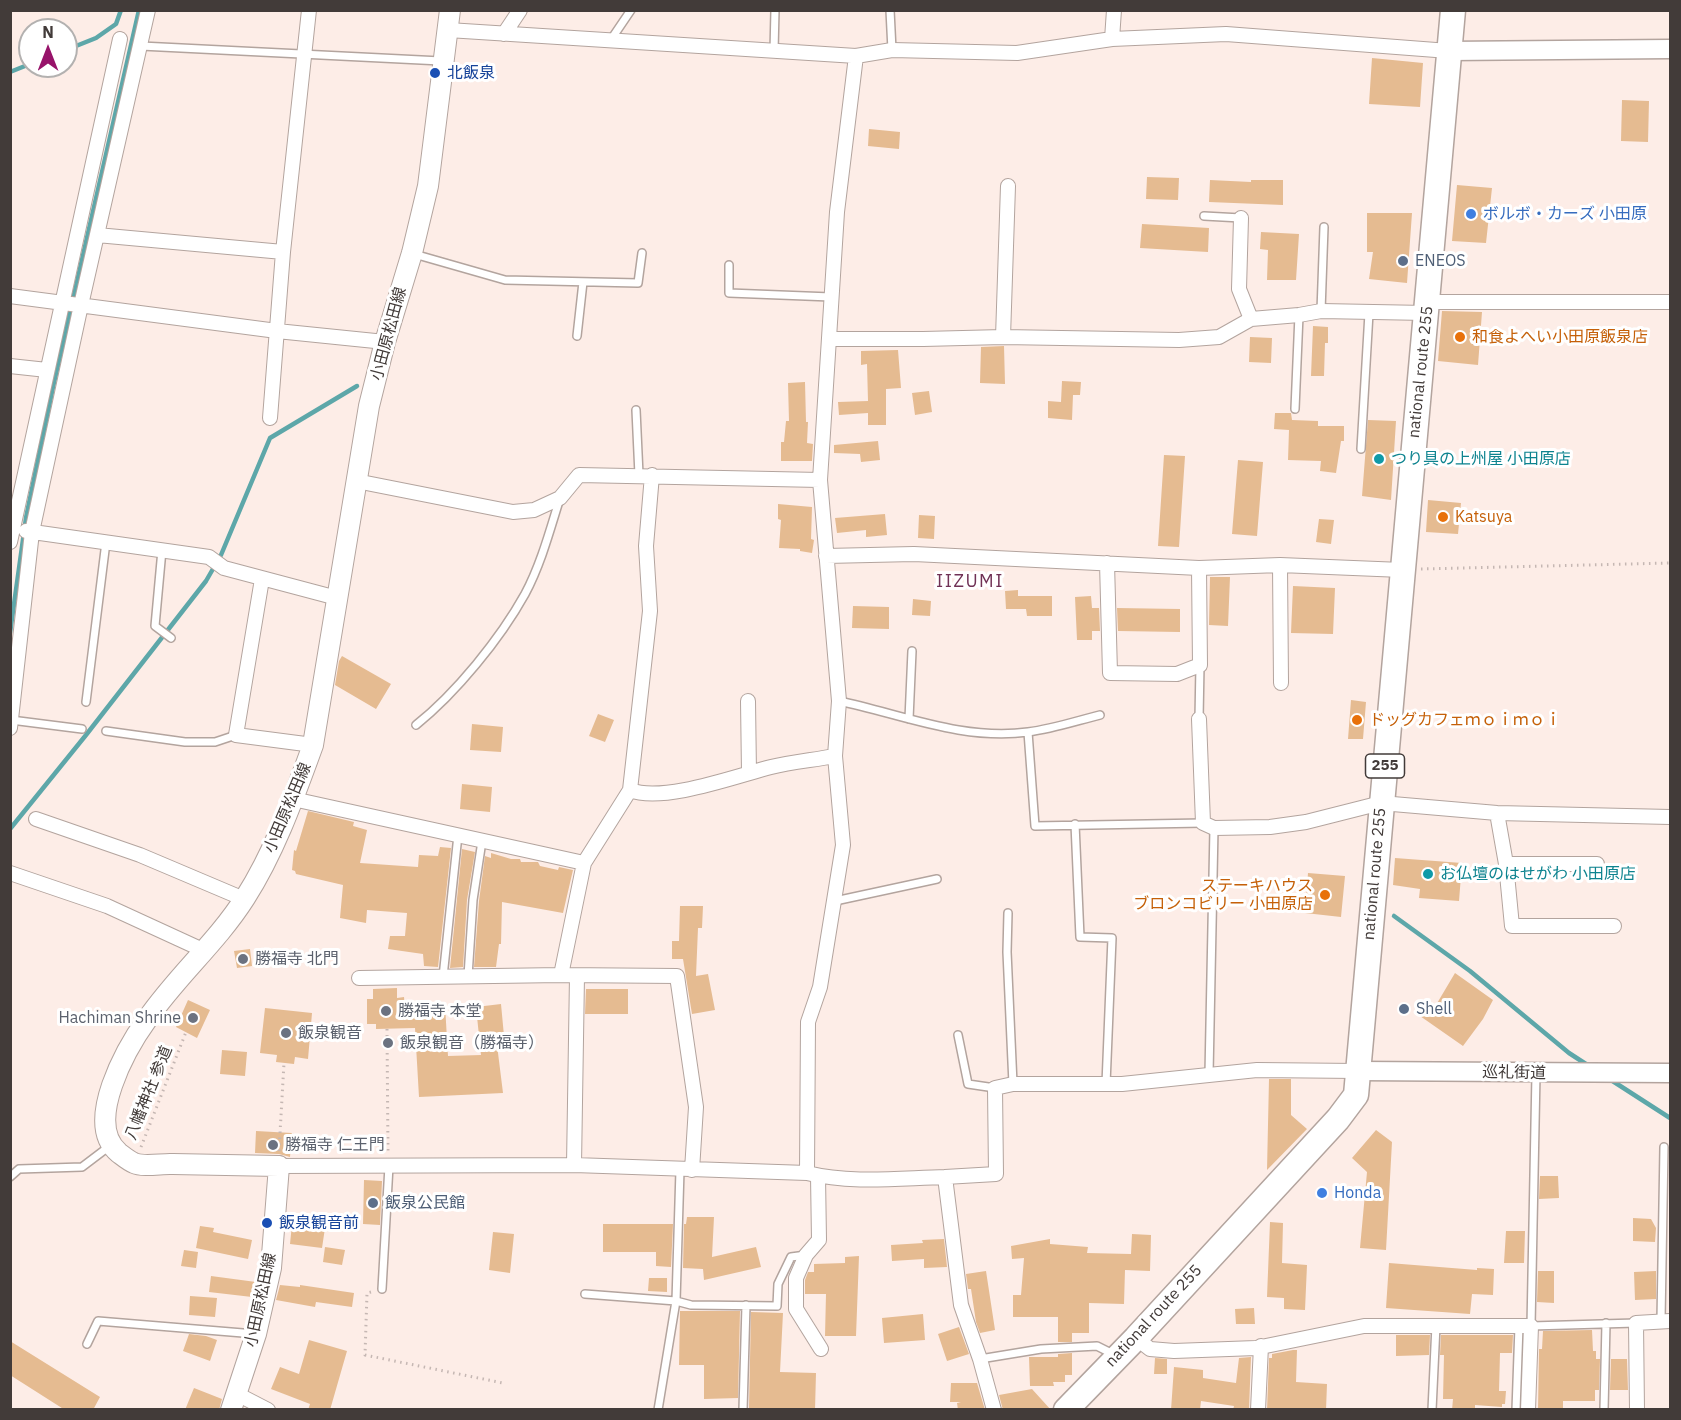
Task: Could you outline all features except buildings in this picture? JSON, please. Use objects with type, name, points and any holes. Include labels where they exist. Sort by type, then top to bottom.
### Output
[{"type":"highway","name":"national route 255","points":[[1066,1410],[1136,1338],[1338,1119],[1356,1095],[1453,10]]},
{"type":"main road","name":"小田原松田線","points":[[111,1145],[104,1125],[107,1098],[128,1051],[147,1018],[205,951],[244,899],[266,860],[314,746],[369,406],[429,186],[449,20]]},
{"type":"main road","points":[[111,1145],[134,1163],[279,1166]]},
{"type":"main road","name":"小田原松田線","points":[[234,1402],[256,1334],[271,1268],[279,1166]]},
{"type":"street","points":[[10,728],[32,532],[148,10]]},
{"type":"street","points":[[270,418],[283,252],[309,10]]},
{"type":"street","points":[[504,34],[520,10]]},
{"type":"street","points":[[1112,39],[1114,10]]},
{"type":"street","points":[[449,20],[504,34],[856,56],[892,50],[1017,53],[1112,39],[1226,34],[1449,51],[1671,49]]},
{"type":"street","points":[[120,39],[11,536],[32,532],[209,557],[224,568],[338,598]]},
{"type":"street","points":[[821,1349],[796,1309],[796,1278],[806,1256],[819,1240],[812,1174],[808,1022],[820,987],[843,845],[835,756],[839,701],[820,480],[837,212],[856,56]]},
{"type":"street","points":[[1003,337],[1008,186]]},
{"type":"street","points":[[1241,218],[1239,289],[1251,319]]},
{"type":"street","points":[[97,235],[283,252]]},
{"type":"street","points":[[10,296],[277,331],[385,342]]},
{"type":"street","points":[[830,339],[1003,337],[1179,340],[1219,337],[1251,319],[1321,311],[1370,313],[1426,308],[1671,302]]},
{"type":"street","points":[[10,366],[47,370]]},
{"type":"street","points":[[356,481],[513,512],[534,510],[560,498],[579,474],[820,480]]},
{"type":"street","points":[[561,975],[584,863],[630,790],[650,611],[645,475]]},
{"type":"street","points":[[826,556],[914,554],[1198,568],[1280,565],[1402,570]]},
{"type":"street","points":[[1107,563],[1110,673],[1177,674],[1200,665],[1198,568]]},
{"type":"street","points":[[1280,565],[1281,683]]},
{"type":"street","points":[[262,579],[236,735],[314,746]]},
{"type":"street","points":[[748,701],[749,773]]},
{"type":"street","points":[[1199,719],[1209,825],[1270,827],[1306,822],[1381,802],[1497,813],[1671,817]]},
{"type":"street","points":[[630,790],[642,795],[705,786],[772,766],[835,756]]},
{"type":"street","points":[[293,799],[584,863]]},
{"type":"street","points":[[1497,813],[1506,864],[1512,926],[1614,926]]},
{"type":"street","points":[[36,819],[140,855],[244,899]]},
{"type":"street","points":[[1506,864],[1597,864]]},
{"type":"street","points":[[10,873],[107,906],[205,951]]},
{"type":"street","points":[[574,1165],[577,976]]},
{"type":"street","points":[[359,978],[677,976],[696,1107],[686,1170]]},
{"type":"street","points":[[279,1166],[574,1165],[812,1174],[863,1179],[996,1174],[995,1089],[1012,1084],[1106,1084],[1257,1070],[1358,1071]]},
{"type":"street","name":"巡礼街道","points":[[1358,1071],[1671,1073]]},
{"type":"street","points":[[945,1177],[961,1305],[980,1359],[994,1410]]},
{"type":"street","points":[[1637,1410],[1636,1323],[1666,1320]]},
{"type":"street","points":[[1136,1338],[1150,1349],[1166,1350],[1261,1346],[1364,1326],[1525,1326],[1528,1410]]},
{"type":"street","points":[[1258,1410],[1261,1346]]},
{"type":"street","points":[[234,1402],[268,1410]]},
{"type":"lane","points":[[610,42],[631,10]]},
{"type":"lane","points":[[774,51],[775,10]]},
{"type":"lane","points":[[890,10],[892,50]]},
{"type":"lane","points":[[141,46],[444,61]]},
{"type":"lane","points":[[1204,216],[1241,218]]},
{"type":"lane","points":[[1321,311],[1324,227]]},
{"type":"lane","points":[[412,253],[505,280],[638,283],[642,253]]},
{"type":"lane","points":[[729,265],[729,293],[831,297]]},
{"type":"lane","points":[[577,336],[583,282]]},
{"type":"lane","points":[[1361,449],[1370,313]]},
{"type":"lane","points":[[1295,409],[1299,315]]},
{"type":"lane","points":[[636,410],[645,475]]},
{"type":"lane","points":[[416,725],[431,713],[498,637],[525,592],[548,538],[560,498]]},
{"type":"lane","points":[[86,702],[106,542]]},
{"type":"lane","points":[[162,550],[155,626],[171,638]]},
{"type":"lane","points":[[909,719],[912,651]]},
{"type":"lane","points":[[1199,719],[1200,665]]},
{"type":"lane","points":[[839,701],[953,729],[986,734],[1028,732],[1100,715]]},
{"type":"lane","points":[[11,720],[82,729]]},
{"type":"lane","points":[[106,731],[185,742],[215,742],[236,735]]},
{"type":"lane","points":[[1028,732],[1035,826],[1209,825],[1209,1074]]},
{"type":"lane","points":[[1076,824],[1080,937],[1112,938],[1106,1084]]},
{"type":"lane","points":[[443,977],[458,835]]},
{"type":"lane","points":[[468,976],[473,900],[482,841]]},
{"type":"lane","points":[[835,901],[937,879]]},
{"type":"lane","points":[[1008,913],[1007,952],[1012,1084]]},
{"type":"lane","points":[[958,1035],[968,1084],[995,1089]]},
{"type":"lane","points":[[1516,1410],[1525,1326],[1536,1073]]},
{"type":"lane","points":[[10,1177],[19,1169],[82,1167],[111,1145]]},
{"type":"lane","points":[[1664,1147],[1666,1320]]},
{"type":"lane","points":[[381,1289],[388,1166]]},
{"type":"lane","points":[[658,1410],[676,1301],[686,1170]]},
{"type":"lane","points":[[585,1294],[676,1301],[691,1305],[777,1306],[778,1284],[791,1257],[806,1256]]},
{"type":"lane","points":[[743,1410],[746,1305]]},
{"type":"lane","points":[[87,1344],[98,1321],[256,1334]]},
{"type":"lane","points":[[1604,1410],[1606,1323]]},
{"type":"lane","points":[[1525,1326],[1636,1323]]},
{"type":"lane","points":[[1432,1410],[1436,1325]]},
{"type":"lane","points":[[980,1359],[1041,1348],[1097,1346],[1118,1356]]},
{"type":"path","points":[[1402,570],[1671,563]]},
{"type":"path","points":[[387,1029],[388,1166]]},
{"type":"path","name":"八幡神社 参道","points":[[134,1163],[186,1032]]},
{"type":"path","points":[[279,1166],[284,1063]]},
{"type":"path","points":[[381,1289],[368,1293],[365,1355],[503,1383]]},
{"type":"waterway","points":[[78,45],[96,38],[116,24],[121,10]]},
{"type":"waterway","points":[[10,633],[26,518],[53,387],[139,10]]},
{"type":"waterway","points":[[10,72],[18,69]]},
{"type":"waterway","points":[[10,829],[206,581],[221,555],[270,438],[357,386]]},
{"type":"waterway","points":[[1394,916],[1470,971],[1569,1053],[1589,1066]]},
{"type":"waterway","points":[[1611,1080],[1670,1118]]},
{"type":"place","name":"北飯泉","points":[[435,73]]},
{"type":"place","name":"ボルボ・カーズ 小田原","points":[[1471,214]]},
{"type":"place","name":"ENEOS","points":[[1403,261]]},
{"type":"place","name":"和食よへい小田原飯泉店","points":[[1460,337]]},
{"type":"place","name":"つり具の上州屋 小田原店","points":[[1379,459]]},
{"type":"place","name":"Katsuya","points":[[1443,517]]},
{"type":"place","name":"ドッグカフェｍｏｉｍｏｉ","points":[[1357,720]]},
{"type":"place","name":"お仏壇のはせがわ 小田原店","points":[[1428,874]]},
{"type":"place","name":"ステーキハウス ブロンコビリー 小田原店","points":[[1325,895]]},
{"type":"place","name":"勝福寺 北門","points":[[243,959]]},
{"type":"place","name":"Shell","points":[[1404,1009]]},
{"type":"place","name":"勝福寺 本堂","points":[[386,1011]]},
{"type":"place","name":"Hachiman Shrine","points":[[193,1018]]},
{"type":"place","name":"飯泉観音","points":[[286,1033]]},
{"type":"place","name":"飯泉観音（勝福寺）","points":[[388,1043]]},
{"type":"place","name":"勝福寺 仁王門","points":[[273,1145]]},
{"type":"place","name":"Honda","points":[[1322,1193]]},
{"type":"place","name":"飯泉公民館","points":[[373,1203]]},
{"type":"place","name":"飯泉観音前","points":[[267,1223]]},
{"type":"district","name":"IIZUMI","points":[[970,582]]}]
